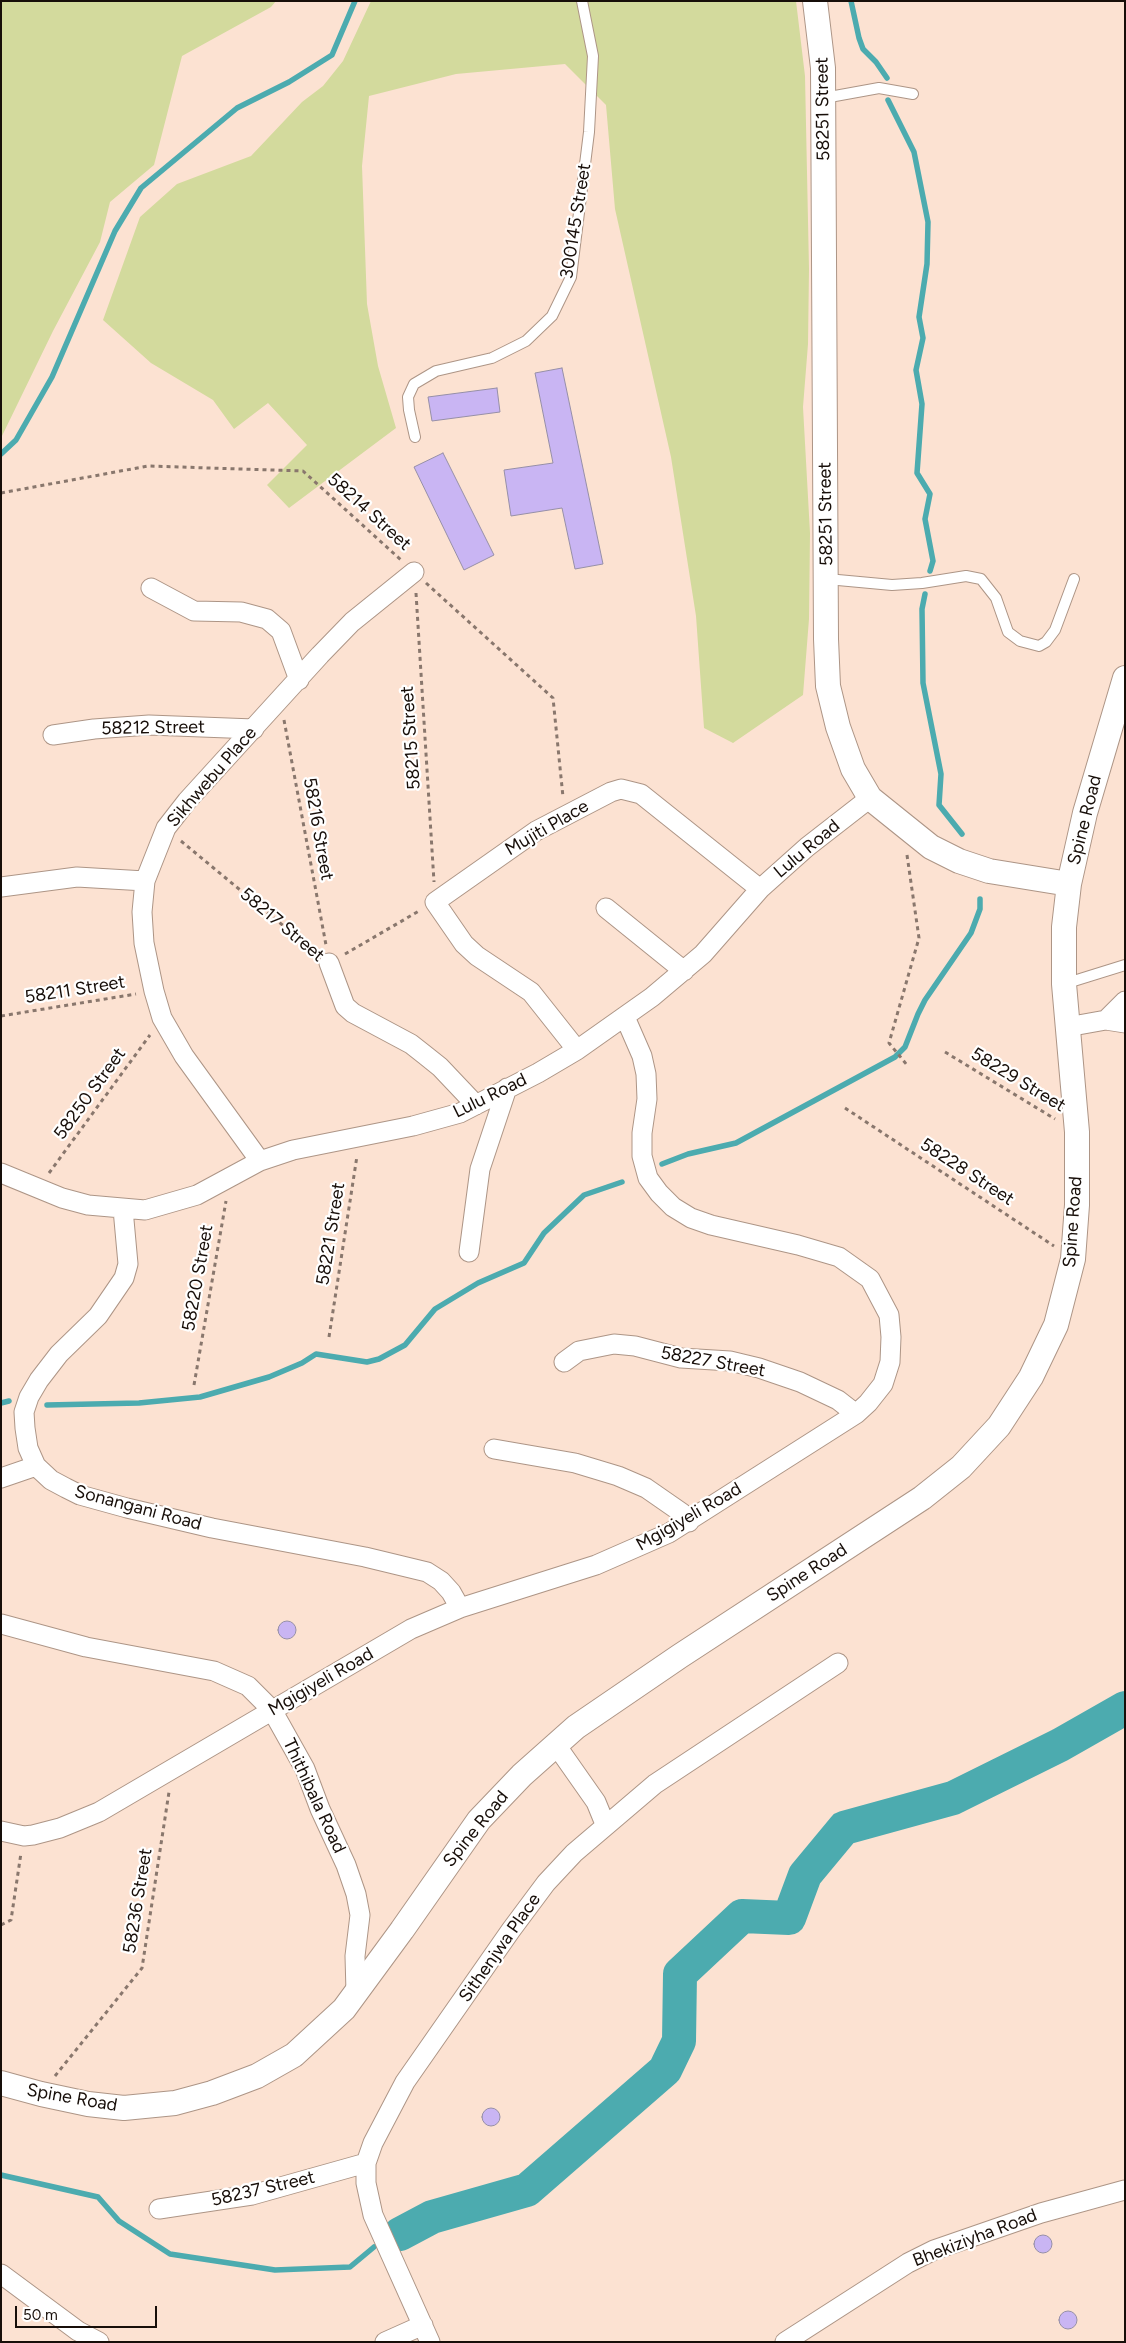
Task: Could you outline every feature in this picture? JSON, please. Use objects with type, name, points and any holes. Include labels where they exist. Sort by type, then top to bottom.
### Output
[{"type":"street","name":"58251 Street","points":[[815,1],[822,58],[824,98],[826,639],[828,686],[838,727],[853,769],[870,798],[931,847],[959,861],[989,871],[1069,884]]},
{"type":"street","name":"Sikhwebu Place","points":[[260,1161],[184,1056],[162,1018],[154,991],[142,927],[145,880],[166,828],[187,801],[352,622],[414,572]]},
{"type":"street","points":[[151,588],[194,612],[241,612],[267,619],[281,631],[298,680]]},
{"type":"street","name":"Spine Road","points":[[1,2083],[88,2104],[124,2108],[175,2103],[212,2093],[257,2076],[294,2055],[344,2009],[479,1820],[522,1775],[576,1727],[680,1656],[922,1498],[961,1467],[999,1426],[1031,1377],[1056,1325],[1073,1259],[1077,1204],[1077,1132],[1064,984],[1064,927],[1069,884],[1085,813],[1125,678]]},
{"type":"street","name":"58212 Street","points":[[53,735],[149,724],[254,729]]},
{"type":"street","name":"Mujiti Place","points":[[435,902],[523,840],[611,792],[621,789],[632,790],[664,811],[760,890]]},
{"type":"street","name":"Lulu Road","points":[[1,1173],[62,1198],[88,1205],[145,1210],[197,1195],[260,1161],[293,1150],[413,1126],[460,1113],[577,1050],[625,1017],[684,971],[760,890],[808,847],[870,798]]},
{"type":"street","points":[[1,886],[77,877],[145,880]]},
{"type":"street","points":[[435,902],[464,944],[477,956],[531,992],[577,1050]]},
{"type":"street","points":[[606,908],[684,971]]},
{"type":"street","name":"58217 Street","points":[[329,963],[346,1006],[353,1013],[411,1044],[440,1066],[476,1104]]},
{"type":"street","points":[[1106,1020],[1125,1001]]},
{"type":"street","name":"Mgigiyeli Road","points":[[1,1832],[24,1836],[60,1828],[99,1812],[411,1629],[460,1608],[596,1565],[639,1547],[689,1522],[856,1414],[868,1403],[882,1384],[890,1362],[891,1338],[889,1315],[881,1296],[870,1279],[839,1257],[698,1220],[673,1207],[659,1193],[648,1178],[642,1156],[642,1133],[647,1099],[646,1074],[642,1056],[625,1017]]},
{"type":"street","points":[[1067,1027],[1106,1020],[1125,1023]]},
{"type":"street","points":[[469,1252],[480,1170],[507,1088]]},
{"type":"street","name":"Sonangani Road","points":[[123,1209],[128,1264],[124,1278],[98,1316],[59,1354],[38,1380],[26,1405],[24,1412],[28,1448],[36,1466],[51,1480],[80,1495],[127,1508],[212,1528],[365,1557],[427,1572],[441,1581],[451,1592],[460,1608]]},
{"type":"street","name":"58227 Street","points":[[564,1362],[579,1351],[614,1344],[635,1346],[681,1358],[730,1361],[759,1368],[800,1382],[838,1400],[856,1414]]},
{"type":"street","points":[[494,1449],[575,1463],[618,1476],[652,1492],[682,1513],[689,1522]]},
{"type":"street","points":[[1,1478],[36,1466]]},
{"type":"street","name":"Thithibala Road","points":[[1,1624],[86,1647],[221,1674],[248,1686],[272,1710],[305,1769],[320,1809],[346,1865],[356,1894],[360,1915],[355,1956],[356,1992]]},
{"type":"street","name":"Sithenjwa Place","points":[[426,2334],[373,2215],[366,2182],[366,2163],[383,2121],[406,2082],[512,1930],[552,1877],[574,1853],[605,1824],[655,1784],[838,1664]]},
{"type":"street","points":[[556,1745],[596,1802],[605,1824]]},
{"type":"street","name":"58237 Street","points":[[159,2209],[252,2195],[366,2163]]},
{"type":"street","name":"Bhekiziyha Road","points":[[785,2342],[908,2263],[934,2250],[1041,2213],[1125,2190]]},
{"type":"street","points":[[1,2274],[78,2331],[99,2342]]},
{"type":"street","points":[[385,2342],[426,2334]]},
{"type":"lane","name":"300145 Street","points":[[414,437],[408,397],[414,384],[420,378],[436,371],[492,358],[526,341],[552,316],[570,277],[589,132],[593,56],[582,1]]},
{"type":"lane","points":[[824,98],[879,88],[913,94]]},
{"type":"lane","points":[[827,579],[892,585],[922,583],[966,576],[981,579],[996,598],[1008,632],[1020,641],[1038,646],[1046,642],[1055,630],[1074,580]]},
{"type":"lane","points":[[1064,984],[1125,964]]},
{"type":"path","name":"58214 Street","points":[[1,493],[148,466],[304,471],[553,698],[565,817]]},
{"type":"path","name":"58215 Street","points":[[414,572],[435,902]]},
{"type":"path","name":"58216 Street","points":[[280,700],[329,963]]},
{"type":"path","points":[[903,825],[919,938],[889,1043],[908,1065]]},
{"type":"path","name":"58217 Street","points":[[166,828],[329,963]]},
{"type":"path","points":[[329,963],[435,902]]},
{"type":"path","name":"58211 Street","points":[[1,1016],[154,991]]},
{"type":"path","name":"58250 Street","points":[[39,1187],[162,1018]]},
{"type":"path","name":"58229 Street","points":[[945,1052],[1077,1132]]},
{"type":"path","name":"58228 Street","points":[[845,1108],[1073,1259]]},
{"type":"path","name":"58221 Street","points":[[329,1337],[361,1136]]},
{"type":"path","name":"58220 Street","points":[[194,1385],[230,1176]]},
{"type":"path","name":"58236 Street","points":[[41,2094],[142,1968],[172,1768]]},
{"type":"path","points":[[1,1925],[11,1920],[24,1836]]},
{"type":"green space","points":[[1,1],[276,1],[271,7],[182,56],[154,165],[110,202],[100,242],[53,331],[1,438]]},
{"type":"green space","points":[[371,1],[796,1],[805,76],[809,269],[808,344],[803,407],[810,533],[809,619],[803,695],[733,743],[704,728],[696,616],[671,457],[615,209],[606,105],[565,64],[456,74],[369,96],[362,166],[367,304],[378,366],[396,428],[289,508],[267,485],[307,445],[268,403],[234,429],[213,400],[151,363],[103,320],[140,217],[177,184],[251,156],[302,102],[323,86],[343,61]]},
{"type":"building","points":[[562,368],[603,564],[575,569],[562,508],[511,516],[504,470],[553,463],[535,373]]},
{"type":"building","points":[[497,388],[500,412],[432,421],[428,397]]},
{"type":"building","points":[[443,453],[494,555],[464,570],[414,467]]},
{"type":"building","points":[[283,1621],[291,1621],[296,1626],[294,1637],[283,1639],[278,1634],[278,1626]]},
{"type":"building","points":[[487,2108],[495,2108],[500,2113],[498,2124],[487,2126],[482,2121],[482,2113]]},
{"type":"building","points":[[1039,2235],[1047,2235],[1052,2240],[1050,2251],[1039,2253],[1034,2248],[1034,2240]]},
{"type":"building","points":[[1064,2311],[1072,2311],[1077,2316],[1075,2327],[1064,2329],[1059,2324],[1059,2316]]},
{"type":"waterway","points":[[1,454],[16,440],[52,377],[115,231],[141,188],[237,108],[289,82],[332,55],[355,1]]},
{"type":"waterway","points":[[851,1],[863,49],[876,62],[887,78]]},
{"type":"waterway","points":[[888,100],[914,152],[928,222],[927,264],[919,317],[923,338],[916,370],[922,404],[917,473],[930,494],[925,519],[933,561],[930,571]]},
{"type":"waterway","points":[[925,594],[922,609],[923,683],[941,774],[939,805],[962,834]]},
{"type":"waterway","points":[[662,1164],[688,1154],[736,1143],[895,1057],[905,1047],[925,1000],[971,933],[980,909],[980,899]]},
{"type":"waterway","points":[[47,1405],[139,1403],[200,1397],[269,1377],[302,1363],[316,1354],[367,1362],[379,1359],[405,1345],[435,1309],[478,1283],[524,1263],[544,1233],[584,1195],[622,1182]]},
{"type":"waterway","points":[[1,1403],[9,1401]]},
{"type":"waterway","points":[[400,2234],[432,2217],[527,2190],[665,2070],[679,2041],[680,1974],[742,1916],[789,1918],[805,1875],[844,1828],[953,1798],[1060,1745],[1125,1708]]},
{"type":"waterway","points":[[1,2175],[98,2197],[119,2221],[170,2254],[275,2270],[350,2267],[374,2247]]}]
